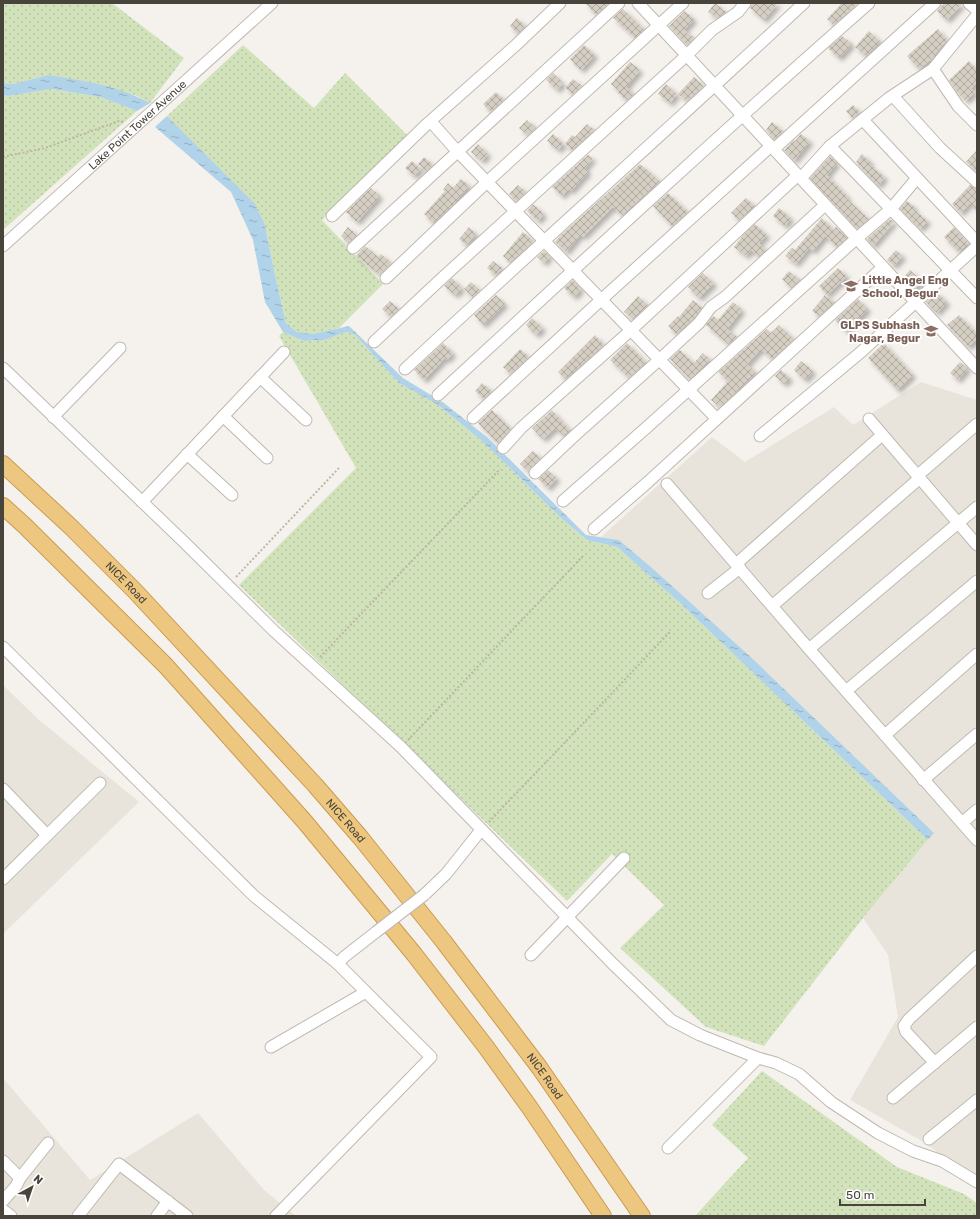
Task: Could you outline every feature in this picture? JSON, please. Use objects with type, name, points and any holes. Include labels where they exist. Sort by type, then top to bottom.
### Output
[{"type":"highway","name":"NICE Road","points":[[3,464],[72,528],[134,590],[310,780],[355,832],[444,942],[539,1066],[642,1216]]},
{"type":"highway","points":[[3,506],[166,666],[305,822],[414,954],[486,1047],[530,1108],[603,1216]]},
{"type":"street","name":"Lake Point Tower Avenue","points":[[3,246],[272,3]]},
{"type":"street","points":[[332,216],[430,122],[516,45],[560,3]]},
{"type":"street","points":[[353,248],[619,3]]},
{"type":"street","points":[[638,3],[977,368]]},
{"type":"street","points":[[386,278],[487,182],[683,3]]},
{"type":"street","points":[[374,342],[687,55],[712,30],[738,12],[745,3]]},
{"type":"street","points":[[405,369],[804,3]]},
{"type":"street","points":[[438,395],[573,270],[869,3]]},
{"type":"street","points":[[473,418],[602,299],[935,3]]},
{"type":"street","points":[[969,3],[977,10]]},
{"type":"street","points":[[503,448],[521,428],[799,177],[830,146],[893,96],[933,69],[977,15]]},
{"type":"street","points":[[933,69],[958,106],[977,125]]},
{"type":"street","points":[[893,96],[940,148],[977,182]]},
{"type":"street","points":[[863,120],[977,242]]},
{"type":"street","points":[[430,122],[602,299],[630,331],[716,418]]},
{"type":"street","points":[[830,146],[977,298]]},
{"type":"street","points":[[563,501],[890,208],[917,178]]},
{"type":"street","points":[[535,473],[660,360],[699,323],[711,307],[725,298],[825,205]]},
{"type":"street","points":[[760,436],[861,352],[977,246]]},
{"type":"street","points":[[594,529],[648,482],[716,418],[883,267]]},
{"type":"street","points":[[53,417],[120,348]]},
{"type":"street","points":[[142,502],[284,352]]},
{"type":"street","points":[[3,368],[274,631],[401,747],[567,918],[671,1020],[700,1035],[758,1058],[776,1063],[799,1074],[831,1102],[878,1133],[913,1151],[942,1161],[977,1182]]},
{"type":"street","points":[[260,377],[306,420]]},
{"type":"street","points":[[223,416],[267,458]]},
{"type":"street","points":[[869,419],[977,545]]},
{"type":"street","points":[[772,606],[977,424]]},
{"type":"street","points":[[708,593],[882,435]]},
{"type":"street","points":[[187,454],[232,495]]},
{"type":"street","points":[[667,484],[923,780],[977,840]]},
{"type":"street","points":[[809,649],[977,507]]},
{"type":"street","points":[[846,691],[977,581]]},
{"type":"street","points":[[3,647],[254,896],[338,964],[431,1057],[276,1216]]},
{"type":"street","points":[[885,735],[977,654]]},
{"type":"street","points":[[923,780],[977,734]]},
{"type":"street","points":[[3,878],[100,783]]},
{"type":"street","points":[[3,789],[47,835]]},
{"type":"street","points":[[962,823],[977,810]]},
{"type":"street","points":[[338,964],[344,957],[424,894],[446,874],[481,830]]},
{"type":"street","points":[[531,955],[624,858]]},
{"type":"street","points":[[935,1064],[906,1032],[904,1026],[909,1019],[977,956]]},
{"type":"street","points":[[271,1047],[366,992]]},
{"type":"street","points":[[893,1098],[977,1027]]},
{"type":"street","points":[[668,1148],[758,1058]]},
{"type":"street","points":[[929,1139],[977,1100]]},
{"type":"street","points":[[3,1201],[48,1143]]},
{"type":"street","points":[[3,1161],[20,1178]]},
{"type":"street","points":[[78,1216],[119,1164],[187,1216]]},
{"type":"street","points":[[157,1216],[168,1201]]},
{"type":"street","points":[[3,1210],[11,1216]]},
{"type":"path","points":[[3,157],[45,148],[119,121],[127,122]]},
{"type":"path","points":[[228,585],[339,468]]},
{"type":"path","points":[[312,666],[500,470]]},
{"type":"path","points":[[401,747],[583,556]]},
{"type":"path","points":[[481,830],[670,632]]},
{"type":"shaded area","points":[[921,382],[977,400],[977,1181],[922,1141],[850,1100],[898,1017],[888,955],[863,918],[934,833],[753,659],[651,567],[619,540],[601,537],[712,437],[745,462],[834,407],[853,425]]},
{"type":"shaded area","points":[[3,685],[37,718],[139,802],[3,934]]},
{"type":"shaded area","points":[[3,1078],[90,1180],[198,1113],[264,1190],[296,1216],[3,1216]]},
{"type":"green space","points":[[3,3],[112,3],[184,58],[150,103],[135,95],[48,75],[13,84],[3,83]]},
{"type":"green space","points":[[243,45],[314,108],[345,73],[407,135],[322,220],[383,284],[339,328],[312,334],[297,332],[286,323],[265,225],[167,116]]},
{"type":"green space","points":[[50,89],[100,97],[137,111],[3,230],[3,95],[8,96]]},
{"type":"green space","points":[[283,332],[304,341],[325,340],[345,332],[352,333],[356,336],[399,383],[438,405],[482,441],[563,520],[587,540],[617,547],[681,604],[928,840],[863,918],[764,1046],[706,1027],[620,948],[664,905],[612,854],[567,901],[239,585],[356,468],[279,336]]},
{"type":"green space","points":[[762,1071],[897,1167],[964,1194],[977,1203],[977,1216],[695,1216],[748,1158],[712,1125]]},
{"type":"water","points":[[48,75],[113,88],[150,103],[137,111],[100,97],[51,89],[8,96],[3,95],[3,83],[13,84]]},
{"type":"water","points":[[167,116],[255,204],[265,225],[286,323],[297,332],[312,334],[349,326],[403,378],[444,403],[488,438],[586,535],[619,540],[753,659],[934,833],[928,840],[681,604],[617,547],[587,540],[563,520],[482,441],[438,405],[399,383],[356,336],[352,333],[345,332],[325,340],[304,341],[283,332],[265,302],[253,240],[231,192],[155,127]]},
{"type":"building","points":[[585,3],[609,3],[596,15]]},
{"type":"building","points":[[715,3],[726,12],[717,18],[708,12]]},
{"type":"building","points":[[752,3],[778,3],[764,20],[750,8]]},
{"type":"building","points":[[842,3],[858,3],[834,25],[827,19]]},
{"type":"building","points":[[944,3],[962,4],[947,20],[937,11]]},
{"type":"building","points":[[623,9],[644,29],[635,38],[613,18]]},
{"type":"building","points":[[685,11],[694,19],[684,30],[694,38],[687,45],[669,26]]},
{"type":"building","points":[[517,18],[525,26],[518,34],[510,26]]},
{"type":"building","points":[[938,29],[947,40],[933,56],[934,57],[919,69],[907,56]]},
{"type":"building","points":[[869,31],[880,41],[866,56],[855,47]]},
{"type":"building","points":[[842,36],[852,44],[839,58],[828,48]]},
{"type":"building","points":[[584,45],[595,55],[581,70],[570,59]]},
{"type":"building","points":[[969,61],[977,70],[977,82],[971,89],[975,92],[966,101],[957,92],[949,80]]},
{"type":"building","points":[[630,62],[640,70],[626,87],[634,94],[627,100],[618,93],[619,91],[611,84]]},
{"type":"building","points":[[553,73],[563,83],[557,90],[546,80]]},
{"type":"building","points":[[694,77],[704,86],[687,101],[678,94]]},
{"type":"building","points":[[573,79],[582,86],[573,94],[565,88]]},
{"type":"building","points":[[666,84],[677,94],[670,103],[658,94]]},
{"type":"building","points":[[496,92],[504,100],[491,112],[483,104]]},
{"type":"building","points":[[853,105],[860,112],[853,118],[846,111]]},
{"type":"building","points":[[527,120],[536,128],[528,135],[519,128]]},
{"type":"building","points":[[772,122],[783,131],[774,139],[766,130]]},
{"type":"building","points":[[587,124],[594,130],[572,150],[565,144],[572,135],[575,137]]},
{"type":"building","points":[[553,134],[564,144],[558,150],[547,141]]},
{"type":"building","points":[[801,134],[810,141],[794,161],[784,150]]},
{"type":"building","points":[[478,144],[488,154],[482,161],[471,152]]},
{"type":"building","points":[[977,150],[977,172],[966,162]]},
{"type":"building","points":[[862,154],[871,162],[869,164],[885,177],[878,186],[856,162]]},
{"type":"building","points":[[588,155],[593,158],[585,168],[588,172],[571,191],[568,189],[562,196],[552,187]]},
{"type":"building","points":[[830,156],[837,163],[827,175],[848,197],[847,199],[869,219],[857,229],[810,178]]},
{"type":"building","points":[[424,157],[433,165],[426,171],[418,164]]},
{"type":"building","points":[[412,161],[421,169],[414,176],[405,168]]},
{"type":"building","points":[[640,164],[660,181],[622,215],[613,207],[583,237],[581,234],[566,252],[555,242],[560,236]]},
{"type":"building","points":[[461,179],[469,185],[453,205],[433,223],[424,214],[445,191],[443,190],[448,183],[453,188]]},
{"type":"building","points":[[518,185],[526,192],[516,201],[509,194]]},
{"type":"building","points":[[970,185],[977,189],[977,210],[970,203],[961,213],[952,204]]},
{"type":"building","points":[[371,188],[380,196],[357,222],[346,212]]},
{"type":"building","points":[[668,193],[688,212],[672,226],[653,206]]},
{"type":"building","points":[[746,198],[755,206],[739,220],[731,213]]},
{"type":"building","points":[[907,201],[915,207],[913,209],[928,221],[920,229],[900,209]]},
{"type":"building","points":[[533,204],[544,214],[538,221],[527,211]]},
{"type":"building","points":[[779,208],[791,218],[785,226],[773,216]]},
{"type":"building","points":[[822,218],[834,230],[836,227],[847,238],[837,247],[825,236],[813,251],[809,248],[796,264],[785,256],[792,248],[795,250]]},
{"type":"building","points":[[890,219],[894,222],[873,246],[867,240],[868,238]]},
{"type":"building","points":[[755,224],[767,235],[759,243],[766,250],[759,256],[751,250],[746,256],[734,247],[744,234]]},
{"type":"building","points":[[348,227],[357,235],[348,243],[341,236]]},
{"type":"building","points":[[469,227],[476,234],[466,245],[459,239]]},
{"type":"building","points":[[954,227],[968,243],[959,252],[944,237]]},
{"type":"building","points":[[523,232],[534,241],[510,262],[503,256]]},
{"type":"building","points":[[365,246],[378,257],[381,254],[391,263],[380,275],[356,256]]},
{"type":"building","points":[[896,250],[903,256],[894,266],[887,260]]},
{"type":"building","points":[[544,251],[550,256],[544,263],[537,257]]},
{"type":"building","points":[[493,261],[502,268],[496,275],[487,268]]},
{"type":"building","points":[[838,268],[847,276],[827,295],[819,286]]},
{"type":"building","points":[[910,270],[922,281],[914,290],[903,278]]},
{"type":"building","points":[[789,271],[800,280],[792,288],[782,279]]},
{"type":"building","points":[[703,273],[714,283],[699,298],[688,287]]},
{"type":"building","points":[[452,278],[462,288],[455,295],[444,286]]},
{"type":"building","points":[[573,280],[581,289],[574,297],[564,288]]},
{"type":"building","points":[[471,282],[480,290],[473,297],[464,289]]},
{"type":"building","points":[[937,292],[947,302],[937,313],[926,302]]},
{"type":"building","points":[[496,295],[505,304],[483,325],[474,315]]},
{"type":"building","points":[[825,295],[834,302],[819,316],[812,311]]},
{"type":"building","points":[[638,296],[648,305],[633,319],[624,312]]},
{"type":"building","points":[[858,299],[868,309],[846,331],[835,320]]},
{"type":"building","points":[[693,300],[702,308],[694,318],[676,334],[668,326],[678,316],[679,317]]},
{"type":"building","points":[[390,301],[399,309],[391,317],[382,309]]},
{"type":"building","points":[[733,302],[742,310],[727,329],[737,337],[728,344],[706,325],[714,316],[718,320]]},
{"type":"building","points":[[959,315],[977,334],[977,339],[968,347],[947,325]]},
{"type":"building","points":[[532,318],[543,328],[536,335],[526,325]]},
{"type":"building","points":[[779,325],[794,339],[772,359],[761,349],[747,364],[756,373],[720,407],[711,400],[728,381],[718,372],[767,329],[771,333]]},
{"type":"building","points":[[595,335],[604,345],[565,379],[558,372]]},
{"type":"building","points":[[443,343],[453,353],[447,360],[445,358],[424,380],[414,370]]},
{"type":"building","points":[[627,343],[646,362],[629,378],[610,360]]},
{"type":"building","points":[[884,343],[913,375],[897,390],[868,358]]},
{"type":"building","points":[[520,349],[529,357],[511,374],[503,367]]},
{"type":"building","points":[[680,350],[694,363],[703,353],[710,359],[690,379],[670,359]]},
{"type":"building","points":[[801,361],[813,371],[805,380],[794,370]]},
{"type":"building","points":[[960,362],[968,368],[958,380],[950,373]]},
{"type":"building","points":[[781,370],[790,378],[784,384],[775,376]]},
{"type":"building","points":[[482,383],[492,391],[484,399],[475,391]]},
{"type":"building","points":[[492,410],[511,429],[498,443],[478,423]]},
{"type":"building","points":[[552,410],[570,430],[564,436],[555,428],[543,439],[532,428]]},
{"type":"building","points":[[533,451],[541,458],[528,471],[520,464]]},
{"type":"building","points":[[548,470],[557,478],[548,488],[538,479]]},
{"type":"place","name":"Little Angel Eng School, Begur","points":[[851,286]]},
{"type":"place","name":"GLPS Subhash Nagar, Begur","points":[[931,331]]}]
